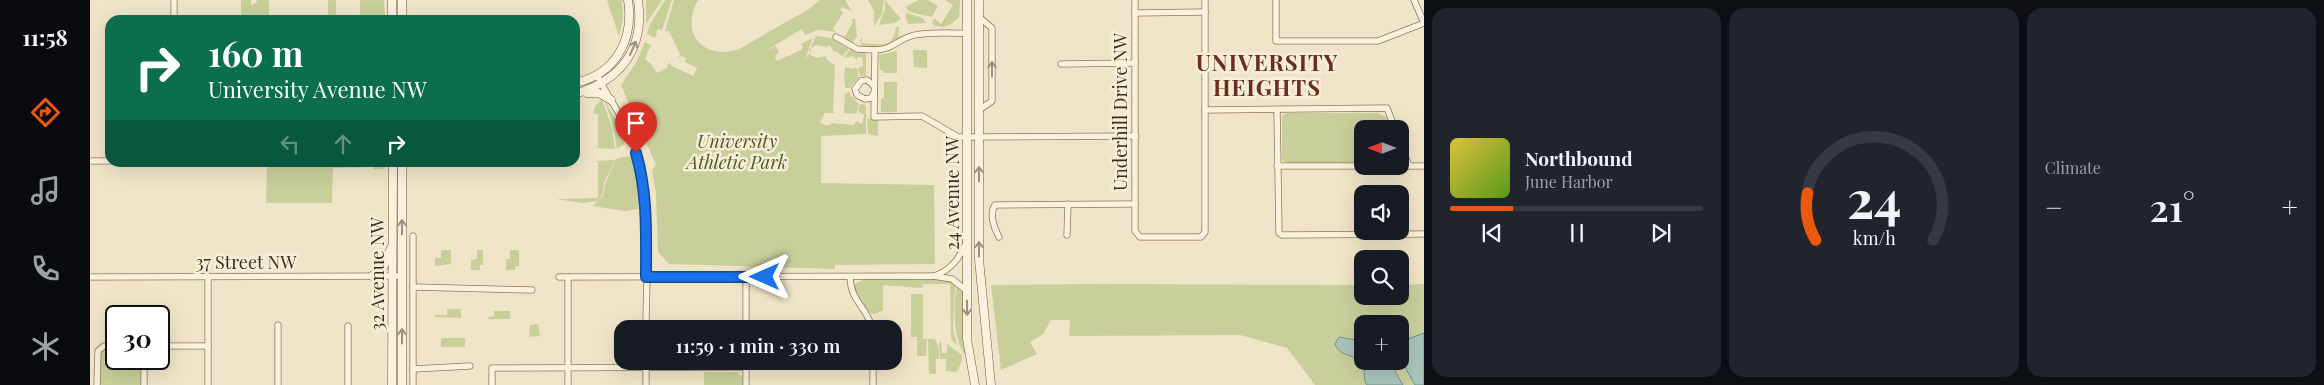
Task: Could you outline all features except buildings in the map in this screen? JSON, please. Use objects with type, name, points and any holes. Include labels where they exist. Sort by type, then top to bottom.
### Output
[{"type":"street","points":[[174,0],[174,15]]},
{"type":"street","points":[[392,0],[392,15]]},
{"type":"street","points":[[402,0],[402,15]]},
{"type":"street","points":[[580,81],[597,75],[613,63],[624,46],[630,24],[628,0]]},
{"type":"street","points":[[580,92],[601,84],[620,69],[633,49],[639,28],[638,0]]},
{"type":"street","name":"24 Avenue NW","points":[[967,0],[968,353],[975,385]]},
{"type":"street","name":"24 Avenue NW","points":[[979,0],[980,283],[991,385]]},
{"type":"street","name":"Underhill Drive NW","points":[[999,237],[994,228],[993,209],[995,205],[1135,204],[1135,0]]},
{"type":"street","points":[[1135,204],[1135,231],[1140,238],[1201,237],[1204,235],[1205,0]]},
{"type":"street","points":[[1276,0],[1276,41],[1378,41],[1424,23],[1414,0]]},
{"type":"street","points":[[1135,12],[1205,12]]},
{"type":"street","points":[[979,18],[992,28],[992,101],[979,110]]},
{"type":"street","points":[[836,38],[857,49],[888,50],[905,39],[921,34],[979,33]]},
{"type":"street","points":[[875,50],[874,117],[922,116],[958,137],[1136,136]]},
{"type":"street","points":[[1061,64],[1135,63]]},
{"type":"street","points":[[597,75],[628,130],[641,170],[646,213],[646,320]]},
{"type":"street","points":[[580,94],[596,92],[611,100]]},
{"type":"street","points":[[1205,110],[1387,108],[1392,120]]},
{"type":"street","points":[[1277,110],[1278,230],[1282,234],[1424,234]]},
{"type":"street","points":[[90,162],[105,162]]},
{"type":"street","points":[[1278,166],[1354,166]]},
{"type":"street","points":[[1409,166],[1424,166]]},
{"type":"street","name":"32 Avenue NW","points":[[392,385],[393,167]]},
{"type":"street","name":"32 Avenue NW","points":[[402,167],[402,385]]},
{"type":"street","points":[[1067,235],[1068,204]]},
{"type":"street","points":[[413,236],[413,385]]},
{"type":"street","points":[[933,276],[944,273],[951,267],[960,257],[968,238]]},
{"type":"street","points":[[372,276],[383,268],[393,244]]},
{"type":"street","name":"37 Street NW","points":[[90,277],[401,276]]},
{"type":"street","points":[[559,277],[933,276],[952,279],[967,292]]},
{"type":"street","points":[[208,277],[208,385]]},
{"type":"street","points":[[568,277],[568,385]]},
{"type":"street","points":[[746,277],[746,320]]},
{"type":"street","points":[[850,277],[850,290],[854,300],[870,320]]},
{"type":"street","points":[[413,287],[532,290]]},
{"type":"street","points":[[278,325],[278,385]]},
{"type":"street","points":[[348,326],[348,385]]},
{"type":"street","points":[[97,385],[98,351],[105,346]]},
{"type":"street","points":[[170,346],[208,346]]},
{"type":"street","points":[[413,369],[470,366]]},
{"type":"street","points":[[492,385],[492,368],[614,368]]},
{"type":"street","points":[[144,370],[144,385]]},
{"type":"street","points":[[646,370],[646,385]]},
{"type":"street","points":[[746,370],[746,385]]},
{"type":"street","points":[[873,370],[873,385]]},
{"type":"green space","points":[[241,0],[251,0],[251,5],[256,3],[257,0],[269,0],[269,15],[241,15]]},
{"type":"green space","points":[[328,0],[336,0],[336,15],[328,15]]},
{"type":"green space","points":[[360,0],[384,0],[385,15],[360,15]]},
{"type":"green space","points":[[607,0],[622,0],[623,18],[619,36]]},
{"type":"green space","points":[[646,0],[662,0],[646,24]]},
{"type":"green space","points":[[665,0],[672,0],[662,30],[658,29],[655,38],[647,34],[650,24]]},
{"type":"green space","name":"University Athletic Park","points":[[674,0],[698,0],[691,23],[693,33],[698,41],[706,47],[715,51],[726,52],[739,49],[809,9],[820,0],[845,0],[852,11],[842,7],[840,10],[846,15],[843,13],[833,29],[836,32],[818,30],[805,35],[802,29],[764,52],[776,46],[779,52],[775,56],[777,61],[801,50],[803,47],[801,44],[813,38],[805,59],[809,54],[816,58],[826,56],[827,60],[835,65],[833,111],[835,113],[825,113],[820,122],[825,125],[831,125],[831,123],[854,125],[856,121],[862,124],[864,115],[858,111],[860,104],[866,105],[866,134],[821,136],[821,183],[934,185],[935,264],[835,265],[835,269],[669,264],[658,252],[656,194],[652,170],[656,165],[621,85],[637,61],[645,42],[651,45],[645,59],[657,73],[668,67],[667,65],[670,62],[670,65],[693,76],[697,68],[685,62],[686,58],[681,56],[678,58],[680,54],[669,31],[665,31]]},
{"type":"green space","points":[[868,0],[884,0],[882,14],[874,26],[874,11]]},
{"type":"green space","points":[[885,0],[901,19],[895,23],[879,25],[885,9]]},
{"type":"green space","points":[[919,0],[928,0],[938,6],[932,17],[910,12],[905,7]]},
{"type":"green space","points":[[945,0],[960,0],[959,17],[953,23],[940,27],[932,24],[934,18],[941,24],[953,5]]},
{"type":"green space","points":[[907,13],[923,18],[926,23],[908,24],[905,16]]},
{"type":"green space","points":[[855,18],[857,36],[852,44],[841,35],[845,36],[853,22],[851,20]]},
{"type":"green space","points":[[896,27],[899,27],[898,40],[886,48],[863,47],[860,40],[862,37],[862,43],[885,44],[889,42]]},
{"type":"green space","points":[[816,36],[831,38],[849,49],[842,56],[836,51],[834,52],[830,45],[827,47],[816,45],[811,48],[811,52],[809,51]]},
{"type":"green space","points":[[850,49],[866,52],[866,76],[861,76],[857,69],[863,66],[862,57],[858,57],[856,60],[853,56],[844,58]]},
{"type":"green space","points":[[913,50],[927,50],[927,68],[914,67]]},
{"type":"green space","points":[[897,51],[897,73],[883,73],[880,70],[879,55]]},
{"type":"green space","points":[[845,67],[853,69],[856,67],[859,77],[850,88],[845,88]]},
{"type":"green space","points":[[884,82],[897,82],[897,112],[881,112],[881,99],[884,98]]},
{"type":"green space","points":[[850,92],[850,95],[859,104],[856,114],[844,113],[845,93]]},
{"type":"green space","points":[[602,99],[612,128],[615,149],[595,148],[598,147],[598,114],[593,113],[596,105]]},
{"type":"green space","points":[[604,99],[625,136],[624,144],[617,149],[613,126]]},
{"type":"green space","points":[[1286,113],[1377,113],[1386,117],[1387,120],[1354,120],[1354,163],[1286,163],[1282,159],[1282,116]]},
{"type":"green space","points":[[867,119],[878,119],[878,136],[868,134]]},
{"type":"green space","points":[[627,156],[633,158],[635,167],[639,191],[638,209],[625,211],[592,206],[603,197],[605,184],[616,159]]},
{"type":"green space","points":[[615,160],[604,183],[602,196],[598,201],[582,203],[556,199],[598,198],[598,162],[595,161]]},
{"type":"green space","points":[[267,167],[374,167],[333,168],[332,203],[266,203]]},
{"type":"green space","points":[[374,167],[385,167],[385,169],[374,169]]},
{"type":"green space","points":[[441,250],[451,250],[451,264],[435,266],[435,258],[441,258]]},
{"type":"green space","points":[[477,250],[483,250],[483,265],[480,265],[480,270],[471,270],[471,260],[477,259]]},
{"type":"green space","points":[[510,250],[519,250],[519,266],[515,266],[515,270],[506,270],[506,259],[510,259]]},
{"type":"green space","points":[[865,279],[948,280],[955,284],[953,329],[957,345],[951,339],[950,284],[923,284],[922,288],[883,285],[883,310],[874,314],[866,310],[859,302],[855,293],[855,284]]},
{"type":"green space","points":[[1424,284],[1424,385],[1315,385],[1287,348],[1240,335],[1069,336],[1070,320],[1051,320],[1043,334],[1030,342],[1037,354],[1001,370],[991,285],[1354,285],[1354,305],[1409,305],[1409,285]]},
{"type":"green space","points":[[957,285],[964,295],[965,355],[956,331],[955,301]]},
{"type":"green space","points":[[911,294],[923,294],[923,339],[927,339],[926,356],[917,356],[917,337],[911,337]]},
{"type":"green space","points":[[447,309],[461,309],[461,318],[435,317],[435,315],[447,315]]},
{"type":"green space","points":[[494,311],[510,311],[510,319],[488,319],[488,317],[494,316]]},
{"type":"green space","points":[[538,324],[540,336],[529,337],[530,325]]},
{"type":"green space","points":[[441,338],[465,338],[465,347],[441,347]]},
{"type":"green space","points":[[928,339],[935,339],[939,348],[939,359],[936,359],[936,374],[929,374]]},
{"type":"green space","points":[[941,341],[942,353],[947,353],[947,344],[962,355],[957,372],[946,371],[946,359],[940,359],[939,344]]},
{"type":"green space","points":[[105,350],[105,370],[141,370],[141,385],[100,385],[100,356],[102,351]]},
{"type":"green space","points":[[704,372],[737,372],[743,378],[743,385],[704,385]]},
{"type":"water","points":[[1424,333],[1424,385],[1415,385],[1407,370],[1409,370],[1409,339]]},
{"type":"water","points":[[1339,337],[1354,340],[1354,357],[1341,352],[1335,344]]},
{"type":"water","points":[[1364,370],[1395,370],[1403,385],[1367,385]]},
{"type":"district","name":"UNIVERSITY HEIGHTS","points":[[1267,74]]},
{"type":"route","points":[[636,153],[642,176],[646,213],[646,277],[765,277]]}]
